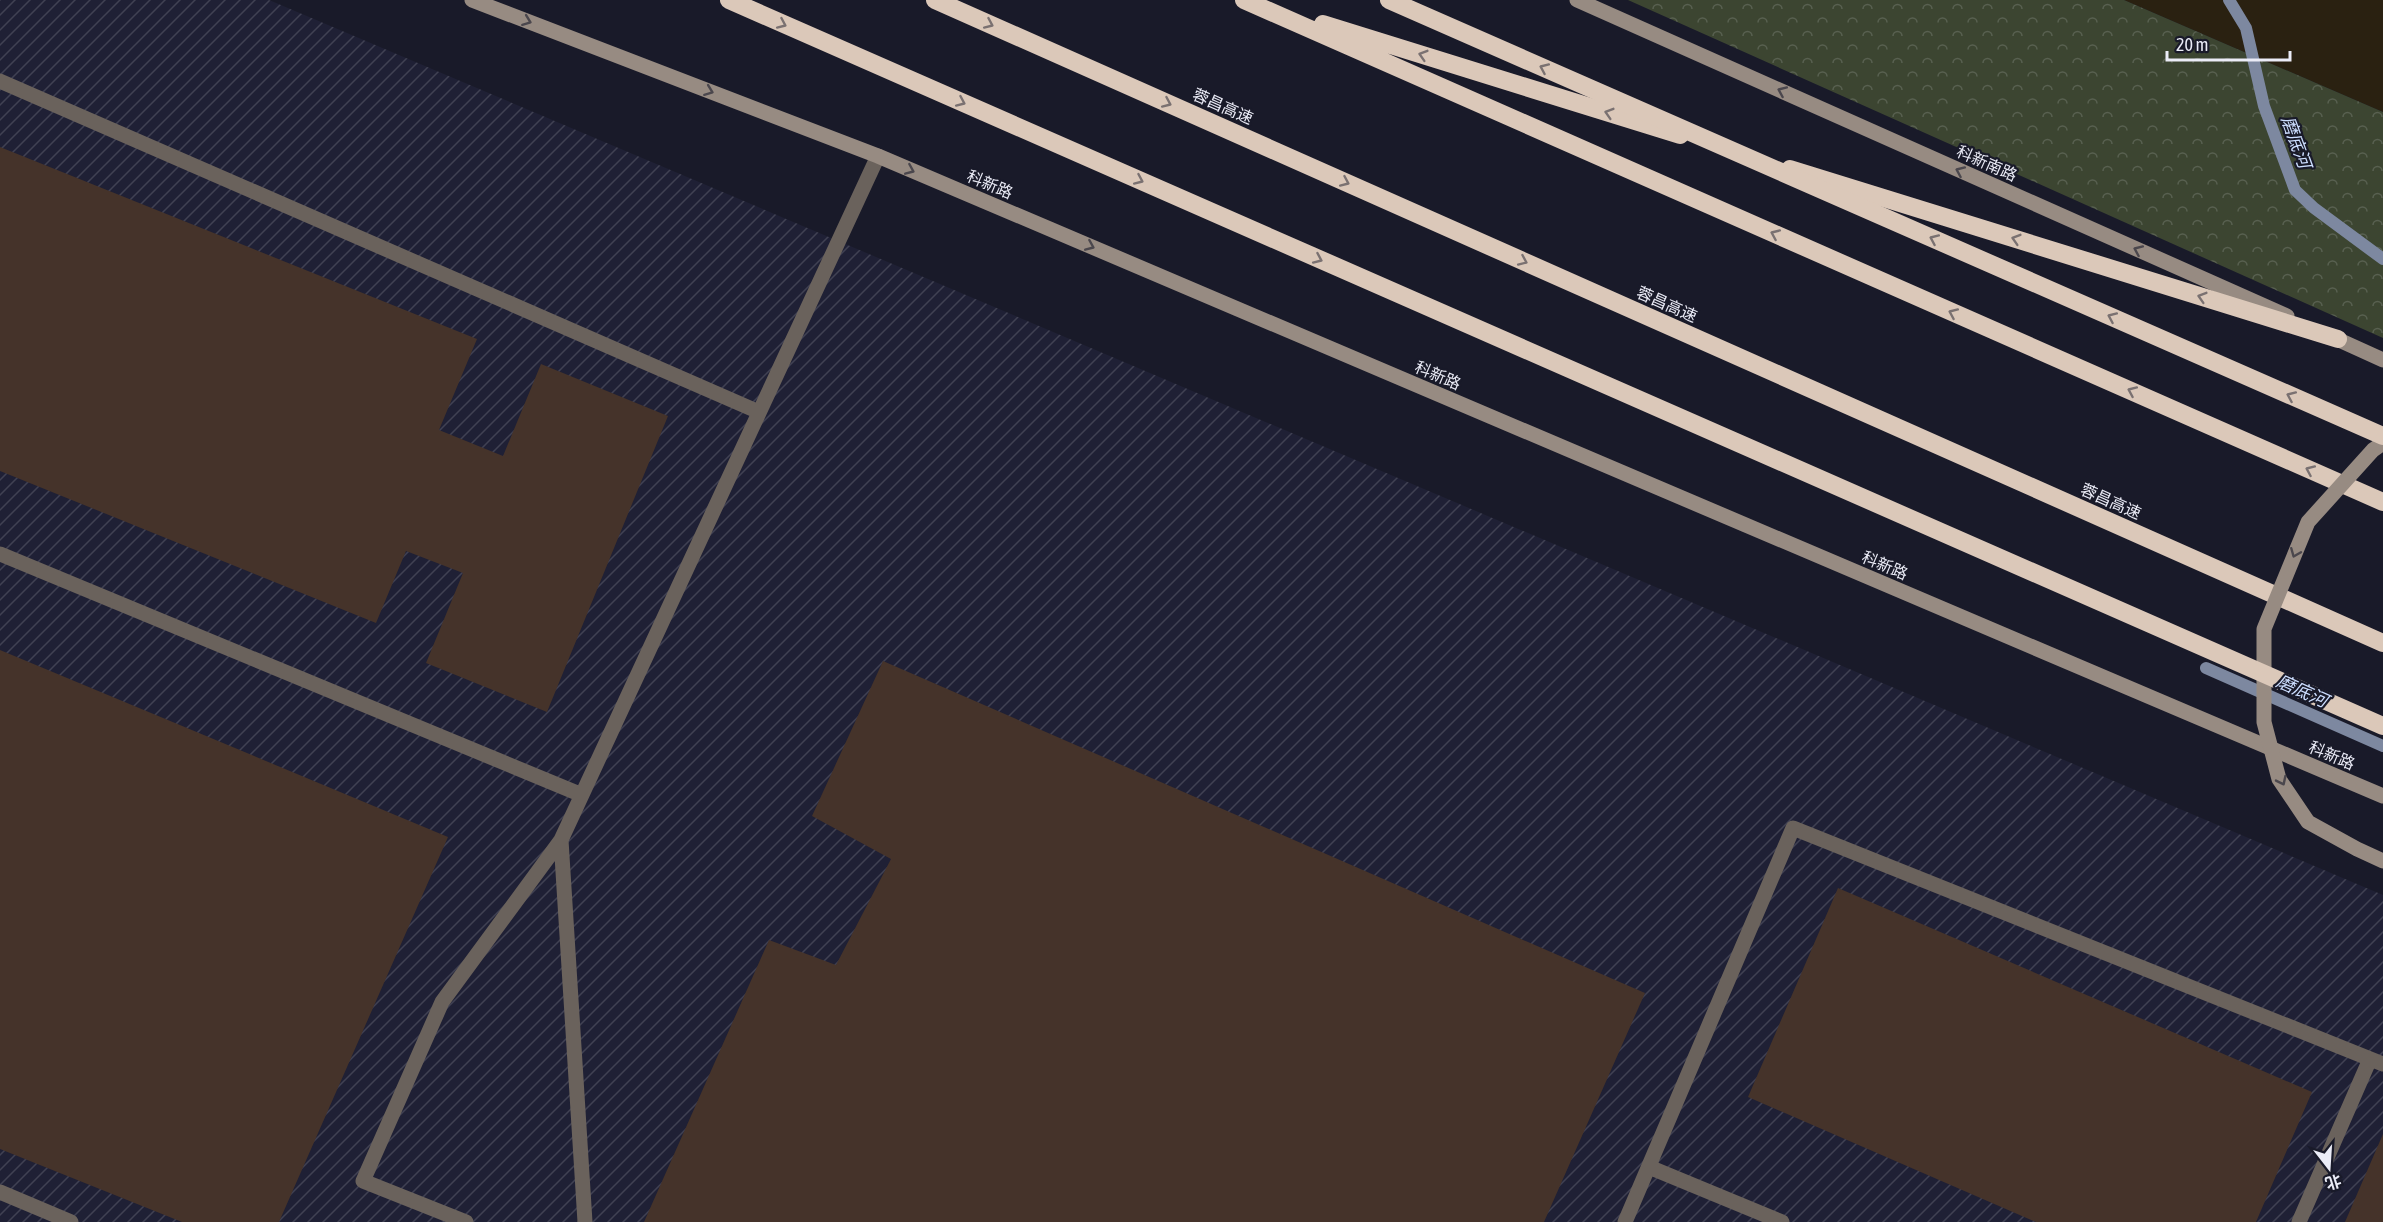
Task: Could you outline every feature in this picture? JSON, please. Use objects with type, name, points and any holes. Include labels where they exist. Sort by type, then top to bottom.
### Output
[{"type":"highway","points":[[729,0],[2383,726]]},
{"type":"highway","name":"蓉昌高速","points":[[935,0],[2383,643]]},
{"type":"highway","points":[[1245,0],[2338,339]]},
{"type":"highway","points":[[1245,0],[2383,502]]},
{"type":"highway","points":[[1389,0],[2383,436]]},
{"type":"main road","name":"科新路","points":[[472,0],[878,156],[2383,796]]},
{"type":"main road","name":"科新南路","points":[[1577,0],[2383,360]]},
{"type":"main road","points":[[2383,443],[2373,450],[2308,522],[2264,628],[2264,722],[2279,779],[2308,822],[2383,861]]},
{"type":"lane","points":[[0,81],[759,412]]},
{"type":"lane","points":[[466,1222],[363,1181],[442,1002],[561,840],[878,156]]},
{"type":"lane","points":[[0,554],[582,795]]},
{"type":"lane","points":[[1625,1222],[1793,828],[2377,1061],[2299,1222]]},
{"type":"lane","points":[[561,840],[585,1222]]},
{"type":"lane","points":[[1649,1167],[1782,1222]]},
{"type":"lane","points":[[0,1192],[71,1222]]},
{"type":"shaded area","points":[[0,0],[269,0],[2383,895],[2383,1222],[0,1222]]},
{"type":"shaded area","points":[[2124,0],[2383,0],[2383,112]]},
{"type":"green space","points":[[1628,0],[2124,0],[2383,112],[2383,338]]},
{"type":"building","points":[[0,147],[477,339],[439,430],[503,456],[541,364],[668,416],[547,712],[426,663],[463,573],[406,551],[376,623],[0,471]]},
{"type":"building","points":[[0,650],[448,837],[279,1222],[182,1222],[0,1149]]},
{"type":"building","points":[[883,661],[1645,993],[1544,1222],[644,1222],[769,940],[836,965],[891,859],[812,816]]},
{"type":"building","points":[[1838,888],[2312,1092],[2256,1222],[2036,1222],[1748,1097]]},
{"type":"building","points":[[2383,1134],[2383,1222],[2345,1222]]},
{"type":"waterway","name":"磨底河","points":[[2229,0],[2246,28],[2264,106],[2295,190],[2314,208],[2383,259]]},
{"type":"waterway","name":"磨底河","points":[[2206,668],[2383,746]]}]
